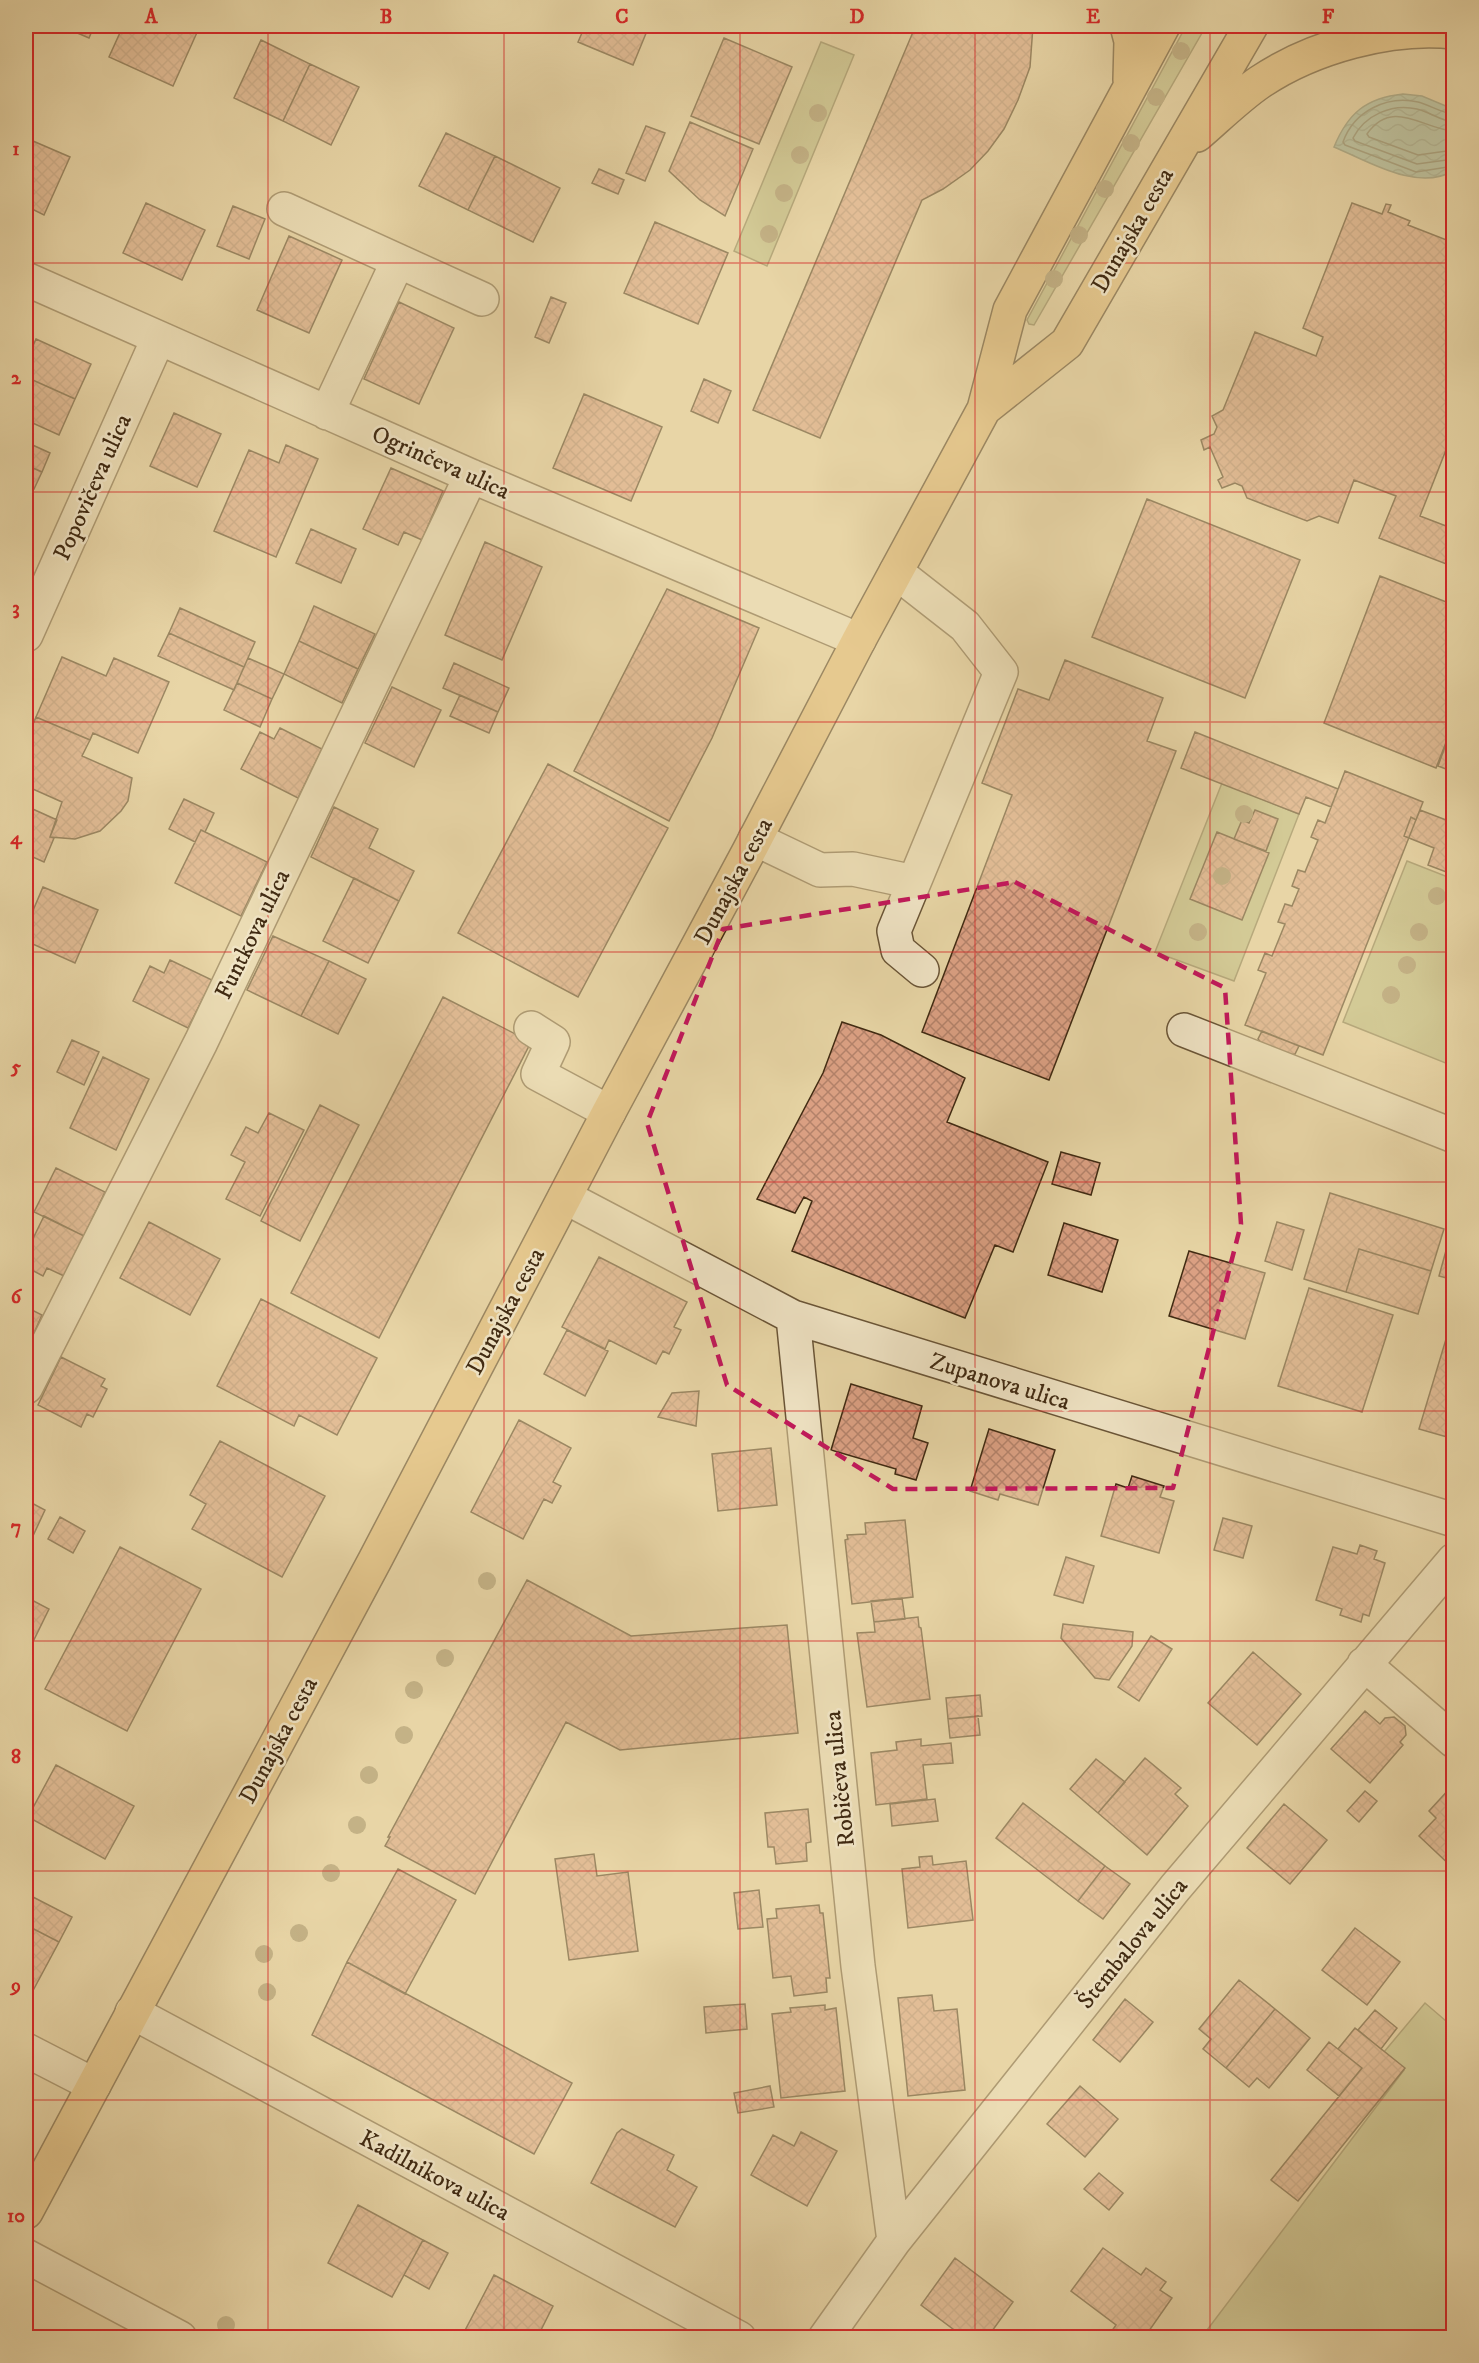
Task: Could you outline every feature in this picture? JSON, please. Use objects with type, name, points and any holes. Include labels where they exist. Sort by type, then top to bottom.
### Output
[{"type":"main road","points":[[1127,26],[1131,41],[1130,86]]},
{"type":"main road","name":"Dunajska cesta","points":[[26,2212],[34,2178],[93,2085],[132,2013],[370,1569],[859,640],[984,409],[1010,310],[1163,26]]},
{"type":"main road","name":"Dunajska cesta","points":[[984,409],[1067,343],[1251,26]]},
{"type":"main road","points":[[1178,151],[1259,82],[1294,62],[1361,39],[1418,32],[1454,33]]},
{"type":"street","points":[[284,209],[482,299]]},
{"type":"street","points":[[327,412],[398,261]]},
{"type":"street","name":"Ogrinčeva ulica","points":[[26,279],[471,476],[859,640]]},
{"type":"street","name":"Popovičeva ulica","points":[[26,635],[158,339]]},
{"type":"street","name":"Funtkova ulica","points":[[26,1387],[201,1042],[471,476]]},
{"type":"street","points":[[896,572],[965,626],[1000,672],[894,931],[898,950],[922,970]]},
{"type":"street","points":[[755,839],[820,870],[853,869],[914,882]]},
{"type":"street","points":[[531,1028],[553,1042],[538,1074],[609,1112]]},
{"type":"street","points":[[1184,1030],[1454,1136]]},
{"type":"street","name":"Zupanova ulica","points":[[565,1197],[793,1317],[1454,1520]]},
{"type":"street","name":"Robičeva ulica","points":[[793,1317],[857,1955],[894,2241]]},
{"type":"street","name":"Štembalova ulica","points":[[825,2337],[894,2241],[1175,1888],[1454,1560]]},
{"type":"street","points":[[1364,1664],[1454,1742]]},
{"type":"street","name":"Kadilnikova ulica","points":[[132,2013],[739,2337]]},
{"type":"street","points":[[26,2050],[93,2085]]},
{"type":"street","points":[[26,2256],[180,2337]]},
{"type":"highlighted area","points":[[1015,882],[1225,988],[1241,1224],[1173,1488],[893,1489],[727,1385],[647,1123],[723,929]]},
{"type":"green space","points":[[1186,26],[1206,26],[1034,325],[1029,324],[1027,320]]},
{"type":"green space","points":[[821,42],[854,55],[767,266],[734,251]]},
{"type":"green space","points":[[1222,783],[1299,814],[1234,981],[1155,952]]},
{"type":"green space","points":[[1407,861],[1453,879],[1453,1066],[1343,1022]]},
{"type":"green space","points":[[1425,2003],[1453,2027],[1453,2337],[1201,2338],[1404,2070],[1384,2052]]},
{"type":"water","points":[[1403,94],[1422,96],[1453,109],[1453,171],[1439,177],[1408,176],[1377,166],[1334,147],[1345,125],[1360,109],[1379,99]]},
{"type":"building","points":[[61,26],[94,26],[89,38]]},
{"type":"building","points":[[123,26],[193,26],[199,28],[173,86],[109,57]]},
{"type":"building","points":[[585,26],[649,26],[633,65],[578,42]]},
{"type":"building","points":[[897,26],[1033,26],[1030,67],[1004,129],[988,151],[970,170],[943,189],[922,200],[820,438],[753,410],[913,32]]},
{"type":"building","points":[[724,38],[792,67],[759,144],[691,116]]},
{"type":"building","points":[[261,40],[310,64],[283,121],[234,98]]},
{"type":"building","points":[[310,64],[359,87],[331,145],[283,121]]},
{"type":"building","points":[[690,122],[753,149],[725,216],[700,200],[669,171]]},
{"type":"building","points":[[646,126],[665,133],[645,181],[626,173]]},
{"type":"building","points":[[446,133],[495,156],[468,210],[419,186]]},
{"type":"building","points":[[26,138],[70,157],[44,215],[26,206]]},
{"type":"building","points":[[495,156],[560,188],[533,242],[468,210]]},
{"type":"building","points":[[599,169],[624,180],[618,194],[592,183]]},
{"type":"building","points":[[146,203],[205,230],[182,280],[123,253]]},
{"type":"building","points":[[1352,203],[1382,214],[1386,204],[1391,205],[1388,212],[1410,221],[1408,225],[1449,241],[1454,239],[1454,453],[1446,450],[1420,516],[1454,529],[1454,567],[1379,538],[1396,496],[1354,480],[1338,523],[1319,516],[1307,521],[1247,498],[1242,486],[1235,483],[1222,488],[1218,480],[1223,477],[1210,447],[1204,450],[1201,440],[1214,434],[1217,427],[1212,416],[1223,410],[1255,332],[1316,356],[1323,337],[1303,328]]},
{"type":"building","points":[[233,206],[265,219],[249,259],[217,246]]},
{"type":"building","points":[[655,222],[728,253],[698,324],[624,293]]},
{"type":"building","points":[[289,236],[342,260],[309,333],[257,310]]},
{"type":"building","points":[[551,297],[566,303],[549,343],[535,337]]},
{"type":"building","points":[[399,302],[454,328],[419,404],[364,379]]},
{"type":"building","points":[[36,339],[91,364],[75,399],[26,377],[26,362]]},
{"type":"building","points":[[26,377],[75,399],[59,435],[26,420]]},
{"type":"building","points":[[704,379],[731,391],[718,423],[691,411]]},
{"type":"building","points":[[584,394],[662,427],[631,501],[553,468]]},
{"type":"building","points":[[174,413],[221,434],[197,487],[150,466]]},
{"type":"building","points":[[26,442],[50,453],[42,472],[26,465]]},
{"type":"building","points":[[286,445],[318,459],[276,557],[214,531],[249,450],[279,463]]},
{"type":"building","points":[[26,465],[42,472],[34,489],[26,485]]},
{"type":"building","points":[[391,468],[443,491],[422,540],[404,532],[398,545],[363,529]]},
{"type":"building","points":[[1147,499],[1300,560],[1245,698],[1092,637]]},
{"type":"building","points":[[311,529],[356,549],[341,583],[296,563]]},
{"type":"building","points":[[485,542],[542,567],[502,660],[445,635]]},
{"type":"building","points":[[1380,576],[1454,605],[1454,722],[1436,768],[1324,723]]},
{"type":"building","points":[[667,589],[759,628],[712,738],[669,821],[574,771]]},
{"type":"building","points":[[314,606],[375,634],[358,669],[299,641]]},
{"type":"building","points":[[180,608],[255,642],[244,667],[169,633]]},
{"type":"building","points":[[169,633],[244,667],[234,690],[158,656]]},
{"type":"building","points":[[299,641],[358,669],[342,703],[284,674]]},
{"type":"building","points":[[62,657],[106,676],[114,658],[169,682],[138,753],[93,733],[90,740],[36,717]]},
{"type":"building","points":[[248,658],[284,674],[272,699],[237,683]]},
{"type":"building","points":[[1065,660],[1163,698],[1147,741],[1176,751],[1049,1080],[922,1032],[1012,795],[982,783],[1018,689],[1049,700]]},
{"type":"building","points":[[454,663],[509,688],[498,712],[443,688]]},
{"type":"building","points":[[237,683],[272,699],[260,727],[224,710]]},
{"type":"building","points":[[392,687],[441,710],[414,767],[365,743]]},
{"type":"building","points":[[460,695],[498,712],[489,733],[450,716]]},
{"type":"building","points":[[36,717],[90,740],[82,756],[132,778],[128,801],[100,831],[75,839],[50,837],[62,802],[26,786],[26,741]]},
{"type":"building","points":[[1454,722],[1454,772],[1438,766]]},
{"type":"building","points":[[280,728],[322,749],[298,798],[241,769],[260,732],[274,739]]},
{"type":"building","points":[[1195,732],[1338,789],[1331,807],[1306,797],[1299,814],[1181,768]]},
{"type":"building","points":[[548,764],[668,828],[578,997],[458,933]]},
{"type":"building","points":[[1345,771],[1423,802],[1323,1055],[1245,1025],[1266,973],[1258,970],[1265,953],[1272,956],[1285,924],[1278,922],[1285,904],[1292,906],[1299,889],[1292,886],[1298,870],[1305,872],[1318,840],[1311,837],[1318,820],[1325,823]]},
{"type":"building","points":[[184,799],[214,813],[205,832],[201,830],[195,842],[169,829]]},
{"type":"building","points":[[26,806],[57,820],[50,837],[54,838],[44,862],[26,854]]},
{"type":"building","points":[[334,807],[378,829],[369,848],[414,871],[399,901],[311,857]]},
{"type":"building","points":[[1255,810],[1278,819],[1266,851],[1234,839],[1242,820],[1249,823]]},
{"type":"building","points":[[1420,810],[1454,823],[1454,875],[1428,865],[1434,848],[1404,836],[1411,817],[1416,820]]},
{"type":"building","points":[[201,830],[267,862],[241,916],[175,883]]},
{"type":"building","points":[[1217,832],[1269,853],[1242,920],[1190,899]]},
{"type":"building","points":[[354,878],[399,901],[368,963],[323,941]]},
{"type":"building","points":[[43,887],[98,910],[75,963],[26,941],[26,927]]},
{"type":"building","points":[[273,936],[329,961],[301,1016],[247,990]]},
{"type":"building","points":[[170,960],[212,980],[188,1028],[133,1001],[150,966],[164,973]]},
{"type":"building","points":[[329,961],[366,979],[338,1034],[301,1016]]},
{"type":"building","points":[[443,997],[531,1042],[379,1338],[291,1293]]},
{"type":"building","points":[[842,1022],[881,1035],[965,1078],[947,1122],[1048,1162],[1013,1252],[995,1245],[965,1318],[792,1251],[812,1201],[804,1197],[795,1213],[757,1199],[823,1073]]},
{"type":"building","points":[[1262,1031],[1299,1046],[1295,1054],[1287,1056],[1265,1048],[1258,1039]]},
{"type":"building","points":[[72,1040],[99,1052],[84,1085],[57,1072]]},
{"type":"building","points":[[103,1057],[149,1079],[116,1150],[70,1128]]},
{"type":"building","points":[[320,1105],[359,1125],[300,1241],[261,1221]]},
{"type":"building","points":[[269,1113],[304,1130],[260,1216],[226,1199],[245,1162],[231,1155],[246,1127],[258,1133]]},
{"type":"building","points":[[1061,1152],[1100,1163],[1091,1195],[1052,1184]]},
{"type":"building","points":[[56,1168],[105,1192],[84,1236],[34,1212]]},
{"type":"building","points":[[1330,1193],[1444,1229],[1431,1271],[1359,1249],[1346,1292],[1304,1279]]},
{"type":"building","points":[[44,1216],[84,1236],[64,1276],[47,1268],[43,1276],[26,1267],[26,1253]]},
{"type":"building","points":[[149,1222],[220,1259],[190,1315],[120,1278]]},
{"type":"building","points":[[1277,1222],[1304,1230],[1292,1270],[1265,1261]]},
{"type":"building","points":[[1064,1223],[1118,1240],[1102,1292],[1048,1275]]},
{"type":"building","points":[[1447,1247],[1454,1249],[1454,1280],[1439,1276]]},
{"type":"building","points":[[1359,1249],[1431,1271],[1418,1314],[1346,1292]]},
{"type":"building","points":[[1189,1251],[1265,1273],[1245,1339],[1169,1316]]},
{"type":"building","points":[[599,1257],[687,1302],[674,1327],[681,1330],[669,1354],[663,1351],[656,1364],[609,1340],[605,1349],[562,1327]]},
{"type":"building","points":[[1309,1288],[1393,1315],[1362,1412],[1278,1386]]},
{"type":"building","points":[[261,1299],[377,1358],[337,1435],[299,1415],[294,1426],[217,1386]]},
{"type":"building","points":[[26,1307],[42,1315],[26,1351]]},
{"type":"building","points":[[1449,1329],[1454,1330],[1454,1439],[1419,1429]]},
{"type":"building","points":[[567,1330],[608,1351],[585,1396],[544,1374]]},
{"type":"building","points":[[61,1357],[105,1379],[101,1386],[107,1389],[93,1417],[87,1414],[81,1427],[38,1405]]},
{"type":"building","points":[[851,1384],[922,1406],[913,1438],[928,1443],[916,1480],[895,1474],[896,1469],[831,1450]]},
{"type":"building","points":[[699,1391],[696,1426],[658,1417],[672,1393]]},
{"type":"building","points":[[519,1420],[571,1448],[553,1482],[561,1486],[552,1503],[544,1499],[523,1539],[471,1512]]},
{"type":"building","points":[[989,1429],[1055,1450],[1038,1505],[1000,1494],[998,1500],[970,1491]]},
{"type":"building","points":[[220,1441],[325,1496],[282,1577],[192,1529],[206,1504],[190,1495]]},
{"type":"building","points":[[771,1448],[777,1505],[718,1511],[712,1454]]},
{"type":"building","points":[[1132,1476],[1164,1486],[1160,1497],[1174,1501],[1159,1553],[1101,1536],[1116,1484],[1128,1488]]},
{"type":"building","points":[[26,1500],[45,1510],[26,1551]]},
{"type":"building","points":[[60,1517],[85,1531],[73,1553],[48,1539]]},
{"type":"building","points":[[1223,1518],[1252,1526],[1243,1558],[1214,1550]]},
{"type":"building","points":[[905,1520],[913,1597],[852,1604],[845,1540],[848,1539],[847,1535],[866,1534],[865,1523]]},
{"type":"building","points":[[1360,1545],[1377,1551],[1374,1559],[1385,1563],[1369,1616],[1363,1614],[1361,1622],[1340,1615],[1342,1609],[1316,1600],[1333,1547],[1357,1554]]},
{"type":"building","points":[[120,1547],[201,1589],[127,1731],[45,1689]]},
{"type":"building","points":[[1066,1557],[1094,1566],[1083,1603],[1054,1595]]},
{"type":"building","points":[[527,1580],[631,1636],[787,1625],[798,1733],[620,1750],[566,1722],[475,1894],[385,1846]]},
{"type":"building","points":[[26,1597],[49,1609],[27,1654],[26,1653]]},
{"type":"building","points":[[902,1598],[905,1619],[874,1622],[871,1601]]},
{"type":"building","points":[[918,1617],[930,1699],[867,1707],[857,1633],[875,1632],[874,1622]]},
{"type":"building","points":[[1063,1624],[1133,1632],[1132,1646],[1109,1680],[1095,1678],[1061,1638]]},
{"type":"building","points":[[1151,1636],[1172,1649],[1139,1701],[1118,1687]]},
{"type":"building","points":[[1253,1652],[1301,1694],[1257,1745],[1208,1703]]},
{"type":"building","points":[[980,1695],[982,1716],[948,1719],[946,1698]]},
{"type":"building","points":[[1365,1711],[1380,1724],[1385,1718],[1394,1717],[1405,1726],[1406,1735],[1400,1742],[1403,1745],[1370,1783],[1331,1749]]},
{"type":"building","points":[[978,1716],[980,1735],[950,1738],[948,1719]]},
{"type":"building","points":[[921,1739],[921,1746],[951,1743],[953,1763],[923,1765],[927,1799],[876,1805],[871,1753],[897,1750],[896,1742]]},
{"type":"building","points":[[1145,1758],[1181,1788],[1175,1794],[1188,1806],[1147,1855],[1098,1813]]},
{"type":"building","points":[[1096,1759],[1125,1782],[1098,1813],[1070,1789]]},
{"type":"building","points":[[56,1765],[134,1806],[105,1859],[28,1817]]},
{"type":"building","points":[[1451,1787],[1454,1790],[1454,1869],[1419,1836],[1436,1818],[1429,1811]]},
{"type":"building","points":[[1365,1791],[1377,1801],[1359,1822],[1347,1811]]},
{"type":"building","points":[[935,1799],[938,1821],[892,1826],[890,1804]]},
{"type":"building","points":[[1023,1803],[1105,1866],[1078,1901],[996,1838]]},
{"type":"building","points":[[1284,1804],[1327,1840],[1290,1884],[1247,1848]]},
{"type":"building","points":[[808,1809],[811,1842],[806,1843],[807,1861],[776,1864],[774,1847],[768,1847],[765,1813]]},
{"type":"building","points":[[594,1854],[597,1876],[628,1872],[638,1951],[569,1960],[555,1859]]},
{"type":"building","points":[[932,1856],[933,1865],[966,1861],[973,1920],[908,1928],[902,1869],[920,1867],[919,1857]]},
{"type":"building","points":[[1105,1866],[1130,1884],[1103,1919],[1078,1901]]},
{"type":"building","points":[[398,1869],[456,1900],[405,1994],[347,1962]]},
{"type":"building","points":[[759,1890],[763,1927],[738,1929],[734,1893]]},
{"type":"building","points":[[31,1896],[72,1917],[59,1942],[26,1925],[26,1907]]},
{"type":"building","points":[[819,1905],[820,1913],[823,1913],[830,1978],[826,1978],[827,1992],[794,1996],[791,1976],[773,1978],[767,1919],[777,1918],[776,1909]]},
{"type":"building","points":[[26,1925],[59,1942],[29,1998],[26,1996]]},
{"type":"building","points":[[1355,1928],[1400,1962],[1367,2005],[1322,1970]]},
{"type":"building","points":[[347,1962],[572,2083],[534,2154],[312,2035]]},
{"type":"building","points":[[1239,1980],[1275,2009],[1226,2068],[1203,2049],[1211,2039],[1199,2029]]},
{"type":"building","points":[[932,1995],[934,2011],[957,2009],[965,2090],[908,2096],[898,1998]]},
{"type":"building","points":[[1125,1999],[1153,2022],[1120,2062],[1093,2040]]},
{"type":"building","points":[[745,2004],[747,2029],[706,2033],[704,2007]]},
{"type":"building","points":[[825,2005],[825,2010],[836,2008],[845,2091],[781,2098],[772,2014],[791,2012],[790,2008]]},
{"type":"building","points":[[1275,2009],[1310,2038],[1269,2088],[1257,2078],[1249,2087],[1226,2068]]},
{"type":"building","points":[[1375,2010],[1397,2028],[1381,2049],[1358,2030]]},
{"type":"building","points":[[1355,2028],[1405,2068],[1298,2201],[1271,2180],[1362,2068],[1338,2049]]},
{"type":"building","points":[[1329,2042],[1362,2068],[1339,2096],[1307,2070]]},
{"type":"building","points":[[770,2086],[774,2107],[738,2113],[734,2093]]},
{"type":"building","points":[[1080,2086],[1118,2119],[1085,2157],[1047,2124]]},
{"type":"building","points":[[622,2129],[674,2155],[667,2170],[697,2187],[675,2227],[591,2183],[617,2133]]},
{"type":"building","points":[[801,2132],[837,2151],[807,2206],[751,2175],[773,2135],[794,2146]]},
{"type":"building","points":[[1099,2173],[1123,2193],[1109,2210],[1084,2189]]},
{"type":"building","points":[[358,2205],[423,2240],[392,2297],[328,2263]]},
{"type":"building","points":[[423,2240],[448,2253],[429,2289],[404,2275]]},
{"type":"building","points":[[1103,2248],[1141,2275],[1146,2268],[1166,2282],[1160,2290],[1172,2298],[1144,2338],[1107,2338],[1116,2325],[1071,2291]]},
{"type":"building","points":[[955,2258],[1013,2302],[987,2338],[965,2338],[921,2305]]},
{"type":"building","points":[[494,2275],[553,2306],[537,2338],[461,2338]]}]
